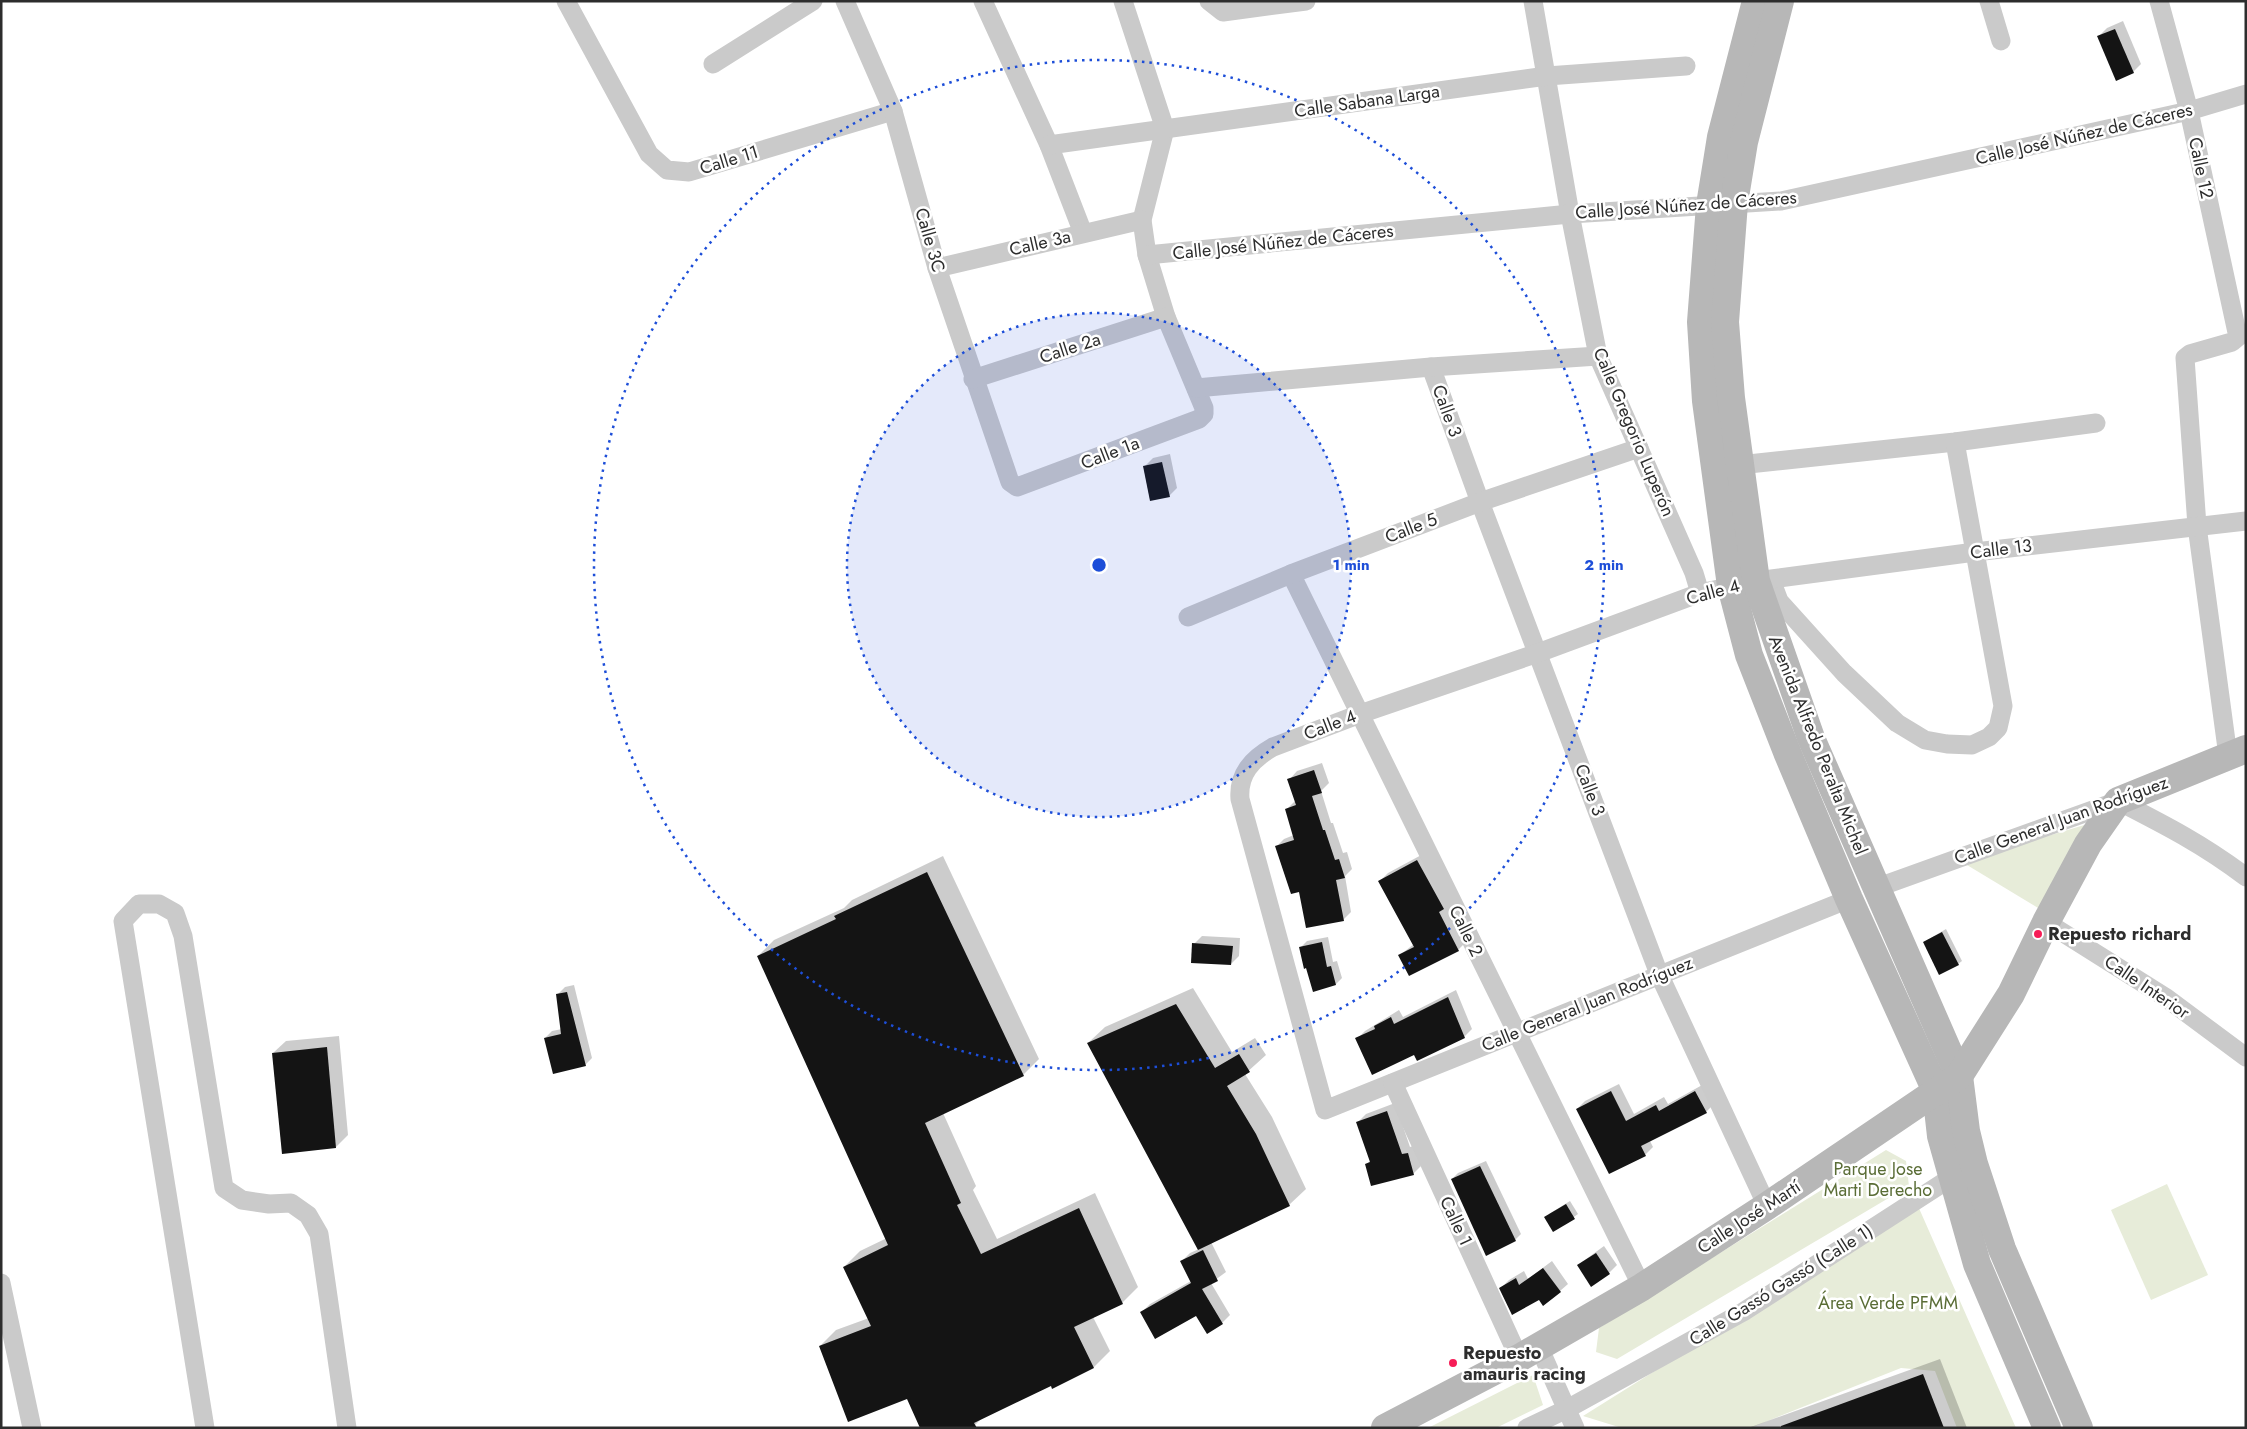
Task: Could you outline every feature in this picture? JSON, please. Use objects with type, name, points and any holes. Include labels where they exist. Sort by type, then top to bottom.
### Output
[{"type":"main road","name":"Avenida Alfredo Peralta Michel","points":[[1746,88],[1756,1]]},
{"type":"main road","name":"Avenida Alfredo Peralta Michel","points":[[1780,1],[1746,88],[1721,137],[1725,322],[1730,398],[1740,465],[1753,583],[1750,655],[1787,752],[1849,900],[1936,1091],[1941,1136],[1977,1264],[2047,1428]]},
{"type":"main road","name":"Avenida Alfredo Peralta Michel","points":[[1722,204],[1701,322],[1706,401],[1753,583],[1811,738],[1959,1076],[1966,1131],[1972,1156],[2002,1249],[2036,1333],[2079,1428]]},
{"type":"main road","name":"Calle General Juan Rodríguez","points":[[2118,801],[2237,753]]},
{"type":"main road","name":"Calle José Martí","points":[[1385,1428],[1529,1352],[1642,1287],[1767,1206],[1959,1076],[2011,994],[2046,922],[2088,844],[2118,801]]},
{"type":"street","name":"Calle 11","points":[[566,1],[649,154],[667,170],[688,172],[893,111]]},
{"type":"street","points":[[713,64],[812,1]]},
{"type":"street","name":"Calle 3C","points":[[845,1],[893,111],[937,268],[1010,482]]},
{"type":"street","points":[[983,1],[1048,145],[1083,233]]},
{"type":"street","points":[[1122,1],[1165,129],[1142,220],[1147,255],[1166,317],[1196,388],[1431,367],[1598,356]]},
{"type":"street","points":[[1209,1],[1223,12],[1306,1]]},
{"type":"street","name":"Calle Gregorio Luperón","points":[[1533,1],[1570,214],[1598,356],[1694,573],[1700,593]]},
{"type":"street","points":[[1989,1],[2001,41]]},
{"type":"street","name":"Calle 12","points":[[2159,1],[2189,112],[2238,337],[2232,342],[2190,354],[2185,358],[2197,526]]},
{"type":"street","name":"Calle Sabana Larga","points":[[1048,145],[1547,76],[1686,66]]},
{"type":"street","name":"Calle José Núñez de Cáceres","points":[[1147,255],[1570,214],[1781,201],[2189,112],[2246,94]]},
{"type":"street","name":"Calle 3a","points":[[937,268],[1142,220]]},
{"type":"street","name":"Calle 2a","points":[[974,379],[1166,317]]},
{"type":"street","name":"Calle 3","points":[[1431,367],[1480,502],[1659,974],[1767,1206]]},
{"type":"street","name":"Calle 1a","points":[[1010,482],[1015,487],[1020,487],[1199,419],[1204,414],[1204,408],[1196,388]]},
{"type":"street","points":[[1740,465],[1955,442],[2096,423]]},
{"type":"street","points":[[1753,583],[1780,601],[1844,673],[1897,723],[1925,740],[1947,744],[1972,744],[1989,737],[1998,728],[2003,706],[1955,442]]},
{"type":"street","name":"Calle 5","points":[[1188,617],[1291,574],[1480,502],[1639,448]]},
{"type":"street","name":"Calle 13","points":[[1753,583],[1975,552],[2246,521]]},
{"type":"street","points":[[2197,526],[2237,753]]},
{"type":"street","name":"Calle 2","points":[[1291,574],[1642,1287]]},
{"type":"street","name":"Calle 4","points":[[1325,1110],[1240,799],[1239,789],[1244,773],[1260,755],[1273,747],[1360,714],[1538,653],[1700,593],[1753,583]]},
{"type":"street","points":[[2118,801],[2186,835],[2215,853],[2246,877]]},
{"type":"street","name":"Calle General Juan Rodríguez","points":[[1876,888],[2118,801]]},
{"type":"street","name":"Calle General Juan Rodríguez","points":[[1325,1110],[1517,1034],[1659,974],[1849,900]]},
{"type":"street","points":[[205,1428],[124,921],[139,904],[159,904],[175,913],[182,936],[224,1188],[242,1200],[269,1204],[291,1203],[308,1215],[319,1234],[347,1428]]},
{"type":"street","name":"Calle Interior","points":[[2046,922],[2165,997],[2246,1057]]},
{"type":"street","name":"Calle 1","points":[[1393,1083],[1529,1352],[1567,1409],[1575,1428]]},
{"type":"street","name":"Calle Gassó Gassó (Calle 1)","points":[[1528,1428],[1567,1409],[1744,1312],[1952,1177]]},
{"type":"street","points":[[1,1283],[32,1428]]},
{"type":"green space","points":[[2101,820],[2043,911],[1962,862]]},
{"type":"green space","name":"Parque Jose Marti Derecho","points":[[1886,1150],[1906,1161],[1909,1186],[1617,1359],[1596,1352],[1599,1328]]},
{"type":"green space","points":[[2167,1184],[2208,1275],[2151,1300],[2111,1210]]},
{"type":"green space","name":"Área Verde PFMM","points":[[1918,1206],[2016,1428],[1957,1428],[1935,1371],[1901,1368],[1750,1428],[1622,1428],[1583,1416]]},
{"type":"green space","points":[[1533,1375],[1543,1405],[1496,1428],[1428,1428]]},
{"type":"building","points":[[2115,29],[2134,73],[2116,81],[2097,36]]},
{"type":"building","points":[[1162,462],[1170,497],[1150,501],[1143,466]]},
{"type":"building","points":[[1314,770],[1322,793],[1312,796],[1335,860],[1339,859],[1345,878],[1336,880],[1344,921],[1306,928],[1299,892],[1291,894],[1275,846],[1294,840],[1285,809],[1296,805],[1287,779]]},
{"type":"building","points":[[1417,860],[1444,909],[1439,912],[1459,951],[1409,976],[1398,955],[1414,947],[1378,881]]},
{"type":"building","points":[[927,872],[1024,1076],[925,1123],[961,1203],[957,1205],[981,1254],[1079,1208],[1123,1304],[1074,1327],[1094,1368],[1052,1389],[1051,1386],[974,1423],[977,1428],[920,1428],[907,1399],[848,1422],[819,1346],[871,1326],[843,1267],[888,1245],[757,956],[836,919],[834,916]]},
{"type":"building","points":[[1942,932],[1959,965],[1939,975],[1923,942]]},
{"type":"building","points":[[1322,942],[1327,967],[1331,966],[1336,985],[1313,992],[1306,968],[1304,969],[1299,947]]},
{"type":"building","points":[[1192,943],[1233,946],[1231,965],[1191,963]]},
{"type":"building","points":[[567,992],[586,1066],[553,1074],[544,1038],[561,1034],[556,994]]},
{"type":"building","points":[[1448,997],[1465,1038],[1417,1061],[1414,1055],[1372,1075],[1355,1038],[1375,1029],[1374,1026],[1391,1017],[1394,1024]]},
{"type":"building","points":[[1176,1004],[1215,1068],[1239,1054],[1250,1072],[1227,1086],[1256,1134],[1290,1206],[1198,1250],[1087,1043]]},
{"type":"building","points":[[327,1047],[336,1148],[282,1154],[272,1053]]},
{"type":"building","points":[[1611,1091],[1626,1121],[1656,1105],[1659,1111],[1695,1091],[1707,1113],[1641,1146],[1646,1156],[1609,1174],[1576,1109]]},
{"type":"building","points":[[1387,1111],[1402,1154],[1408,1153],[1414,1175],[1371,1186],[1365,1164],[1370,1162],[1356,1122]]},
{"type":"building","points":[[1480,1166],[1516,1241],[1486,1256],[1451,1179]]},
{"type":"building","points":[[1566,1204],[1575,1219],[1553,1232],[1544,1217]]},
{"type":"building","points":[[1203,1250],[1218,1281],[1202,1289],[1223,1324],[1207,1334],[1196,1316],[1155,1339],[1140,1312],[1191,1283],[1180,1261]]},
{"type":"building","points":[[1596,1253],[1610,1274],[1591,1287],[1577,1265]]},
{"type":"building","points":[[1543,1268],[1561,1292],[1543,1306],[1539,1300],[1512,1315],[1499,1288],[1516,1278],[1519,1285]]},
{"type":"building","points":[[1923,1374],[1944,1428],[1781,1428],[1781,1426]]},
{"type":"place","name":"Repuesto richard","points":[[2038,934]]},
{"type":"place","name":"Repuesto amauris racing","points":[[1453,1363]]}]
